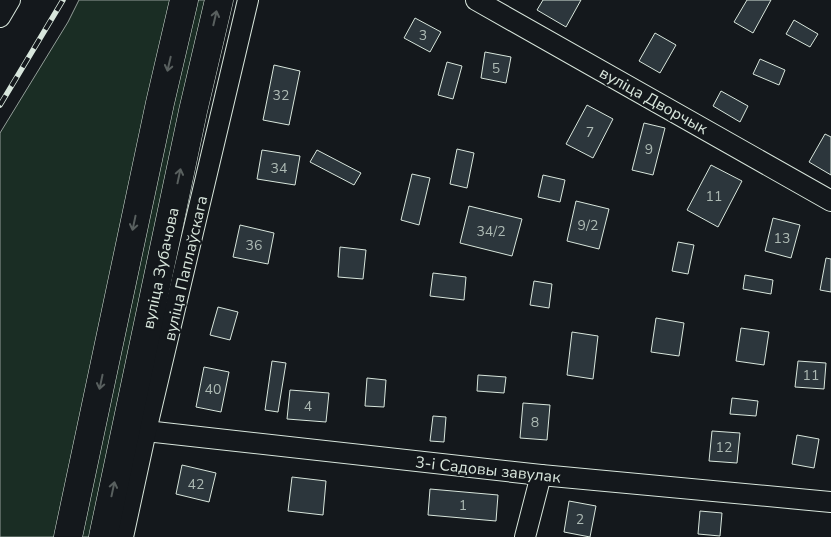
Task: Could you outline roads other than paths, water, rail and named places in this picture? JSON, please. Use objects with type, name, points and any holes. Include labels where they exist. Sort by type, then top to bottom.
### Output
[{"type":"highway","points":[[68,537],[158,113],[184,0]]},
{"type":"highway","name":"вуліца Зубачова","points":[[103,537],[193,111],[220,0]]},
{"type":"street","points":[[0,17],[10,0]]},
{"type":"street","name":"вуліца Паплаўскага","points":[[123,537],[146,431],[248,0]]},
{"type":"street","name":"вуліца Дворчык","points":[[476,0],[831,201]]},
{"type":"street","name":"3-і Садовы завулак","points":[[146,431],[540,475],[831,502]]},
{"type":"street","points":[[525,537],[540,475]]},
{"type":"railway","points":[[0,105],[63,0]]}]
